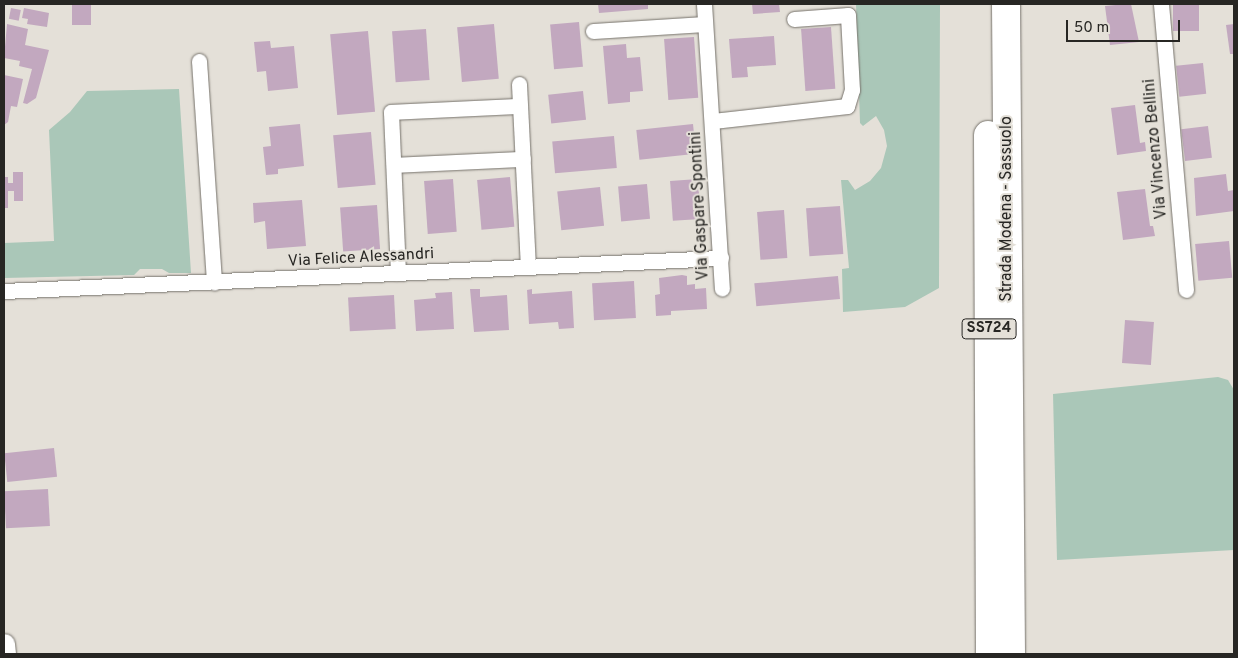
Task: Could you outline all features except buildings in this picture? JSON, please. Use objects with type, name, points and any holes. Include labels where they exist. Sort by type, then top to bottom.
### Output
[{"type":"highway","name":"Strada Modena - Sassuolo","points":[[987,4],[990,654]]},
{"type":"highway","name":"Strada Modena - Sassuolo","points":[[1006,4],[1011,654]]},
{"type":"street","name":"Via Gaspare Spontini","points":[[704,4],[713,121],[722,288]]},
{"type":"street","name":"Via Vincenzo Bellini","points":[[1160,4],[1186,290]]},
{"type":"street","name":"Via Gaspare Spontini","points":[[713,121],[847,106],[852,90],[848,14],[794,19]]},
{"type":"street","points":[[592,31],[705,24]]},
{"type":"street","points":[[199,60],[214,282]]},
{"type":"street","points":[[520,84],[528,267]]},
{"type":"street","points":[[398,274],[391,112],[520,106]]},
{"type":"street","points":[[394,165],[523,159]]},
{"type":"street","name":"Via Felice Alessandri","points":[[4,291],[721,258]]},
{"type":"street","points":[[4,644],[5,654]]},
{"type":"green space","points":[[856,4],[940,4],[939,288],[905,307],[843,312],[842,269],[849,268],[841,180],[848,180],[855,190],[870,181],[881,168],[887,146],[884,130],[876,116],[863,126],[860,123]]},
{"type":"green space","points":[[179,89],[191,273],[169,273],[162,269],[140,269],[134,275],[4,278],[4,243],[54,241],[49,130],[70,112],[87,91]]},
{"type":"green space","points":[[1218,377],[1228,380],[1234,390],[1234,550],[1057,560],[1053,394]]}]
